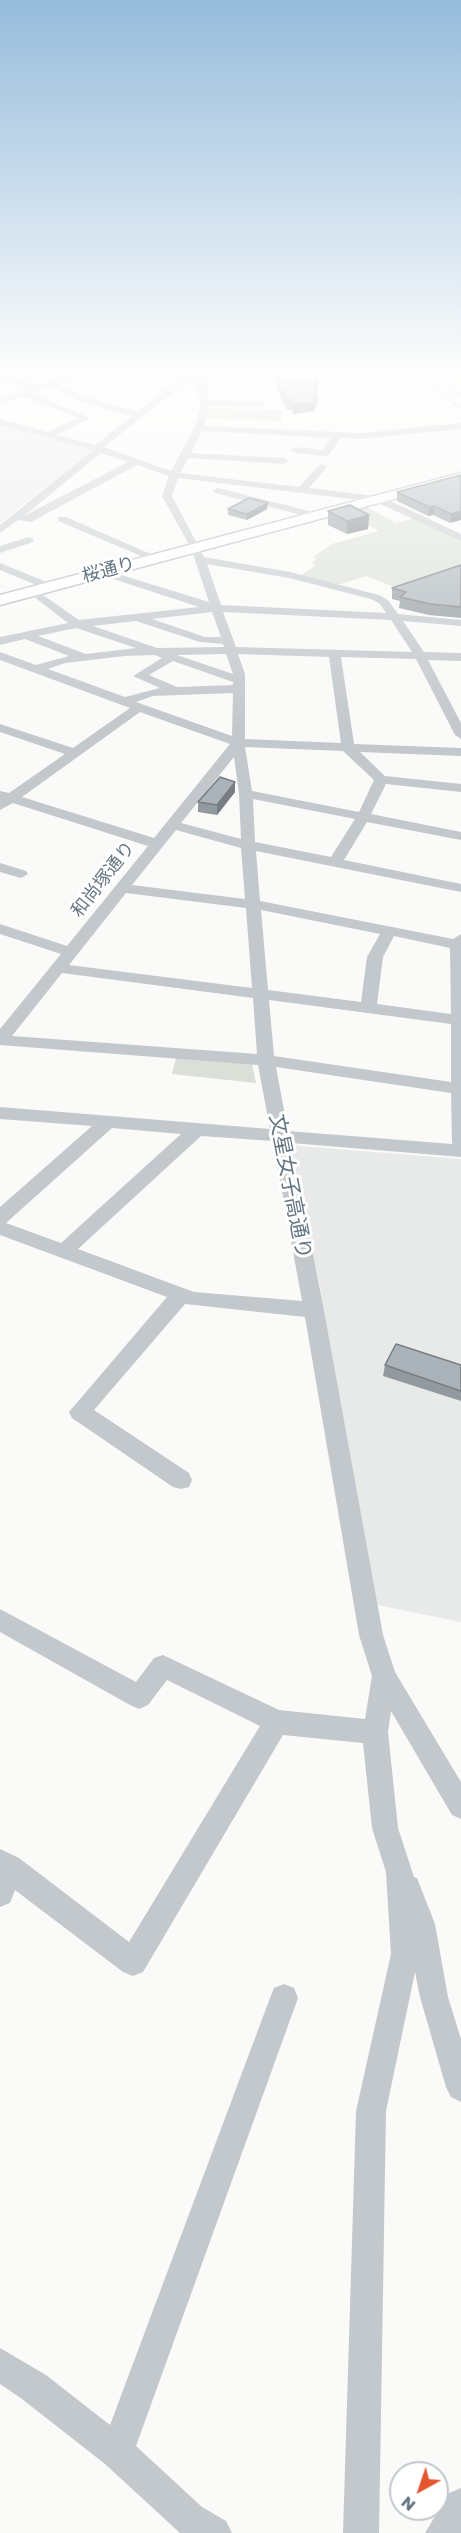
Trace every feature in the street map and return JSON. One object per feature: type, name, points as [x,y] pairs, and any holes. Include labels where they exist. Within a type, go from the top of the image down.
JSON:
[{"type":"highway","name":"桜通り","points":[[0,600],[157,559],[197,554],[317,516],[411,490]]},
{"type":"street","points":[[0,530],[51,490]]},
{"type":"street","points":[[18,517],[27,520],[83,490]]},
{"type":"street","name":"文星女子高通り","points":[[169,490],[167,496],[197,554],[217,608],[239,684],[238,743],[246,794],[248,845],[266,1060],[314,1310],[371,1635],[384,1676],[454,1782],[461,1806]]},
{"type":"street","points":[[213,490],[317,516]]},
{"type":"street","points":[[298,490],[378,499],[461,538]]},
{"type":"street","points":[[62,519],[157,559]]},
{"type":"street","points":[[0,550],[30,540]]},
{"type":"street","points":[[197,554],[290,575],[375,597],[384,602],[420,656],[461,735]]},
{"type":"street","points":[[3,570],[50,587]]},
{"type":"street","points":[[105,573],[168,595],[217,608]]},
{"type":"street","points":[[33,591],[76,624],[172,657],[239,684]]},
{"type":"street","points":[[375,597],[387,591]]},
{"type":"street","points":[[0,641],[76,624],[217,608],[394,617],[461,623]]},
{"type":"street","points":[[136,617],[229,646]]},
{"type":"street","points":[[25,635],[84,657]]},
{"type":"street","points":[[37,669],[84,657],[229,646],[334,654],[461,657]]},
{"type":"street","points":[[334,654],[348,749],[381,780],[461,788]]},
{"type":"street","points":[[172,657],[139,676],[179,691]]},
{"type":"street","points":[[2,658],[238,743],[461,752]]},
{"type":"street","points":[[126,701],[152,692],[239,684]]},
{"type":"street","points":[[4,799],[140,706]]},
{"type":"street","points":[[0,728],[73,752]]},
{"type":"street","name":"和尚塚通り","points":[[0,1040],[238,743]]},
{"type":"street","points":[[334,862],[363,817],[381,780]]},
{"type":"street","points":[[246,794],[461,836]]},
{"type":"street","points":[[4,799],[157,844]]},
{"type":"street","points":[[172,825],[248,845],[461,888]]},
{"type":"street","points":[[0,867],[21,874]]},
{"type":"street","points":[[0,1113],[195,1131],[461,1151],[460,943],[253,904],[122,888]]},
{"type":"street","points":[[0,929],[72,952]]},
{"type":"street","points":[[368,1008],[375,957],[389,931]]},
{"type":"street","points":[[59,968],[460,1020]]},
{"type":"street","points":[[0,1040],[266,1060],[460,1089]]},
{"type":"street","points":[[0,1218],[107,1123]]},
{"type":"street","points":[[64,1251],[195,1131]]},
{"type":"street","points":[[0,1228],[192,1299],[314,1310]]},
{"type":"street","points":[[181,1294],[80,1412],[182,1480]]},
{"type":"street","points":[[0,1620],[139,1697],[163,1666],[277,1722],[375,1732]]},
{"type":"street","points":[[384,1676],[375,1732],[385,1828],[421,1924],[434,1997],[461,2087]]},
{"type":"street","points":[[3,1874],[133,1962],[277,1722]]},
{"type":"street","points":[[361,2533],[371,2111],[405,1954],[400,1872]]},
{"type":"street","points":[[117,2452],[284,1998]]},
{"type":"street","points":[[0,2365],[34,2387],[117,2452],[190,2519],[214,2533]]},
{"type":"street","points":[[443,2533],[461,2505]]},
{"type":"shaded area","points":[[0,490],[42,490],[0,523]]},
{"type":"shaded area","points":[[367,507],[396,523],[416,518],[461,540],[461,567],[394,587],[366,576],[337,585],[300,576],[316,565],[311,563],[317,559],[313,557],[332,544],[379,531],[345,513]]},
{"type":"shaded area","points":[[176,1058],[252,1064],[256,1083],[172,1074]]},
{"type":"shaded area","points":[[288,1145],[461,1159],[461,1622],[377,1605],[319,1281]]},
{"type":"building","points":[[461,490],[461,511],[451,514],[434,506],[429,507],[397,492]]},
{"type":"building","points":[[249,498],[268,503],[247,514],[228,509]]},
{"type":"building","points":[[350,505],[369,515],[347,521],[328,511]]},
{"type":"building","points":[[461,565],[461,607],[430,604],[400,597],[406,592],[392,588]]},
{"type":"building","points":[[220,777],[235,782],[217,805],[198,802]]},
{"type":"building","points":[[396,1344],[461,1365],[461,1391],[385,1365]]}]
